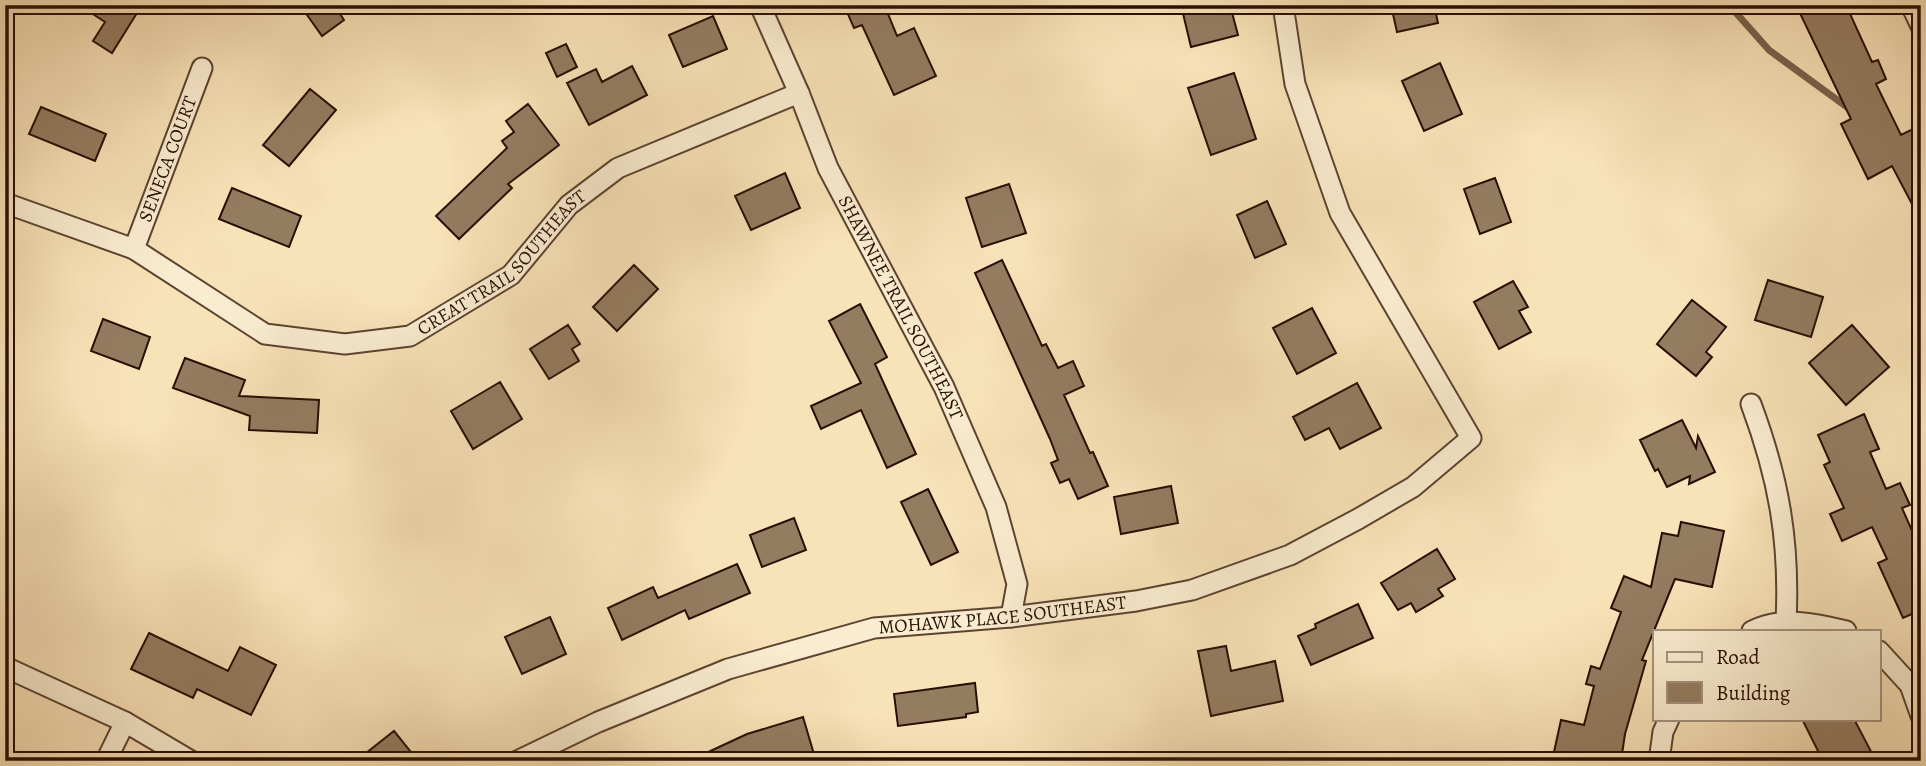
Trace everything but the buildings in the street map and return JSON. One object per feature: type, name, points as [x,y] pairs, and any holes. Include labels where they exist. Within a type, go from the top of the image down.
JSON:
[{"type":"street","name":"SHAWNEE TRAIL SOUTHEAST","points":[[760,5],[799,93],[828,168],[944,387],[996,507],[1017,584],[1011,617]]},
{"type":"street","name":"MOHAWK PLACE SOUTHEAST","points":[[517,761],[598,722],[728,669],[874,628],[1011,617],[1136,601],[1192,590],[1290,555],[1358,519],[1413,487],[1471,439],[1340,213],[1295,84],[1283,5]]},
{"type":"street","points":[[1911,5],[1921,26]]},
{"type":"street","name":"SENECA COURT","points":[[134,249],[202,68]]},
{"type":"street","name":"CREAT TRAIL SOUTHEAST","points":[[5,203],[134,249],[265,334],[345,344],[410,336],[511,275],[569,205],[618,169],[799,93]]},
{"type":"street","points":[[1751,404],[1766,446],[1786,535],[1789,576],[1786,622]]},
{"type":"street","points":[[1756,630],[1786,622],[1818,624],[1842,630]]},
{"type":"street","points":[[1881,653],[1910,685],[1921,716]]},
{"type":"street","points":[[5,667],[125,722],[191,761]]},
{"type":"street","points":[[1659,761],[1669,720]]},
{"type":"street","points":[[106,761],[125,722]]},
{"type":"waterway","points":[[1729,5],[1769,50],[1851,110]]}]
